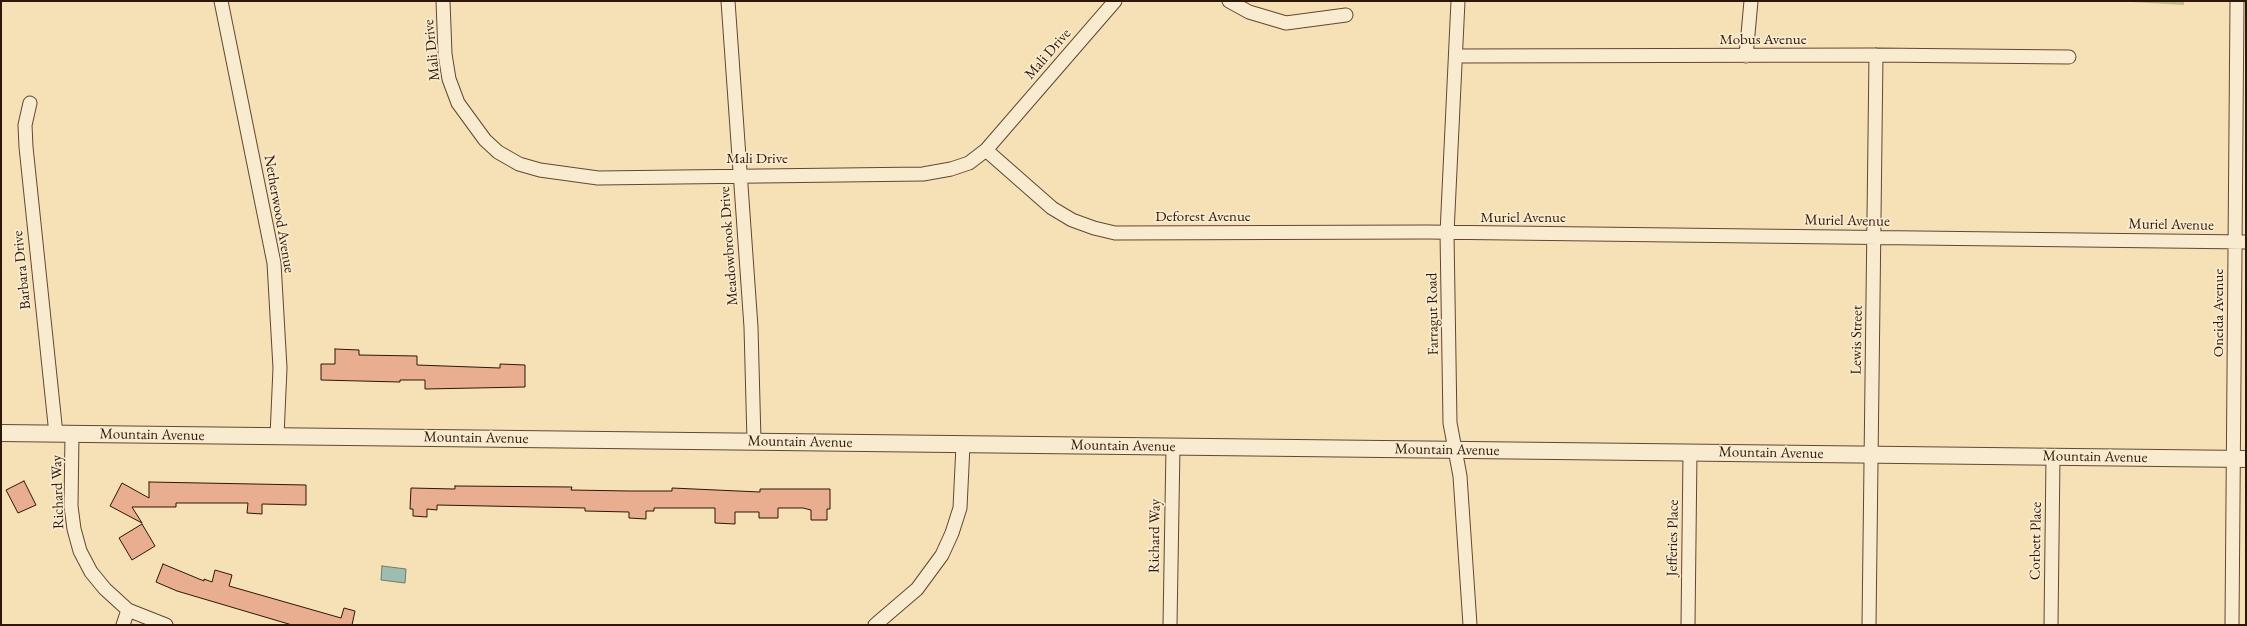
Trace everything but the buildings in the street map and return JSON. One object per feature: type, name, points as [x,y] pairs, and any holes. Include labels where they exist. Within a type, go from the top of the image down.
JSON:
[{"type":"street","name":"Netherwood Avenue","points":[[221,1],[274,263],[280,368],[277,436]]},
{"type":"street","name":"Mali Drive","points":[[443,1],[445,54],[449,79],[458,103],[485,140],[498,152],[519,164],[546,172],[598,178],[740,175],[923,174],[951,169],[969,163],[986,150],[1115,1]]},
{"type":"street","name":"Meadowbrook Drive","points":[[728,1],[751,327],[754,442]]},
{"type":"street","points":[[1229,1],[1250,12],[1286,23],[1346,15]]},
{"type":"street","name":"Farragut Road","points":[[1458,1],[1447,233],[1450,423],[1460,476],[1470,625]]},
{"type":"street","points":[[1746,56],[1751,1]]},
{"type":"street","name":"Oneida Avenue","points":[[2232,625],[2240,459],[2241,58],[2237,1]]},
{"type":"street","name":"Mobus Avenue","points":[[1456,56],[1876,55],[2069,57]]},
{"type":"street","name":"Lewis Street","points":[[1870,625],[1876,55]]},
{"type":"street","name":"Barbara Drive","points":[[30,103],[25,125],[26,148],[56,434]]},
{"type":"street","name":"Deforest Avenue","points":[[986,150],[1052,208],[1072,220],[1115,233],[1447,233]]},
{"type":"street","name":"Muriel Avenue","points":[[1447,233],[2240,242]]},
{"type":"street","name":"Mountain Avenue","points":[[1,433],[2240,459]]},
{"type":"street","name":"Richard Way","points":[[72,434],[71,506],[74,529],[80,551],[91,572],[105,589],[128,610],[166,625]]},
{"type":"street","points":[[875,625],[917,589],[942,554],[952,533],[960,508],[963,444]]},
{"type":"street","name":"Richard Way","points":[[1170,625],[1173,446]]},
{"type":"street","name":"Jefferies Place","points":[[1688,625],[1690,452]]},
{"type":"street","name":"Corbett Place","points":[[2051,625],[2053,457]]},
{"type":"street","points":[[123,625],[128,610]]},
{"type":"green space","points":[[2113,1],[2184,1],[2184,5]]},
{"type":"shaded area","points":[[382,566],[406,569],[405,583],[381,580]]}]
